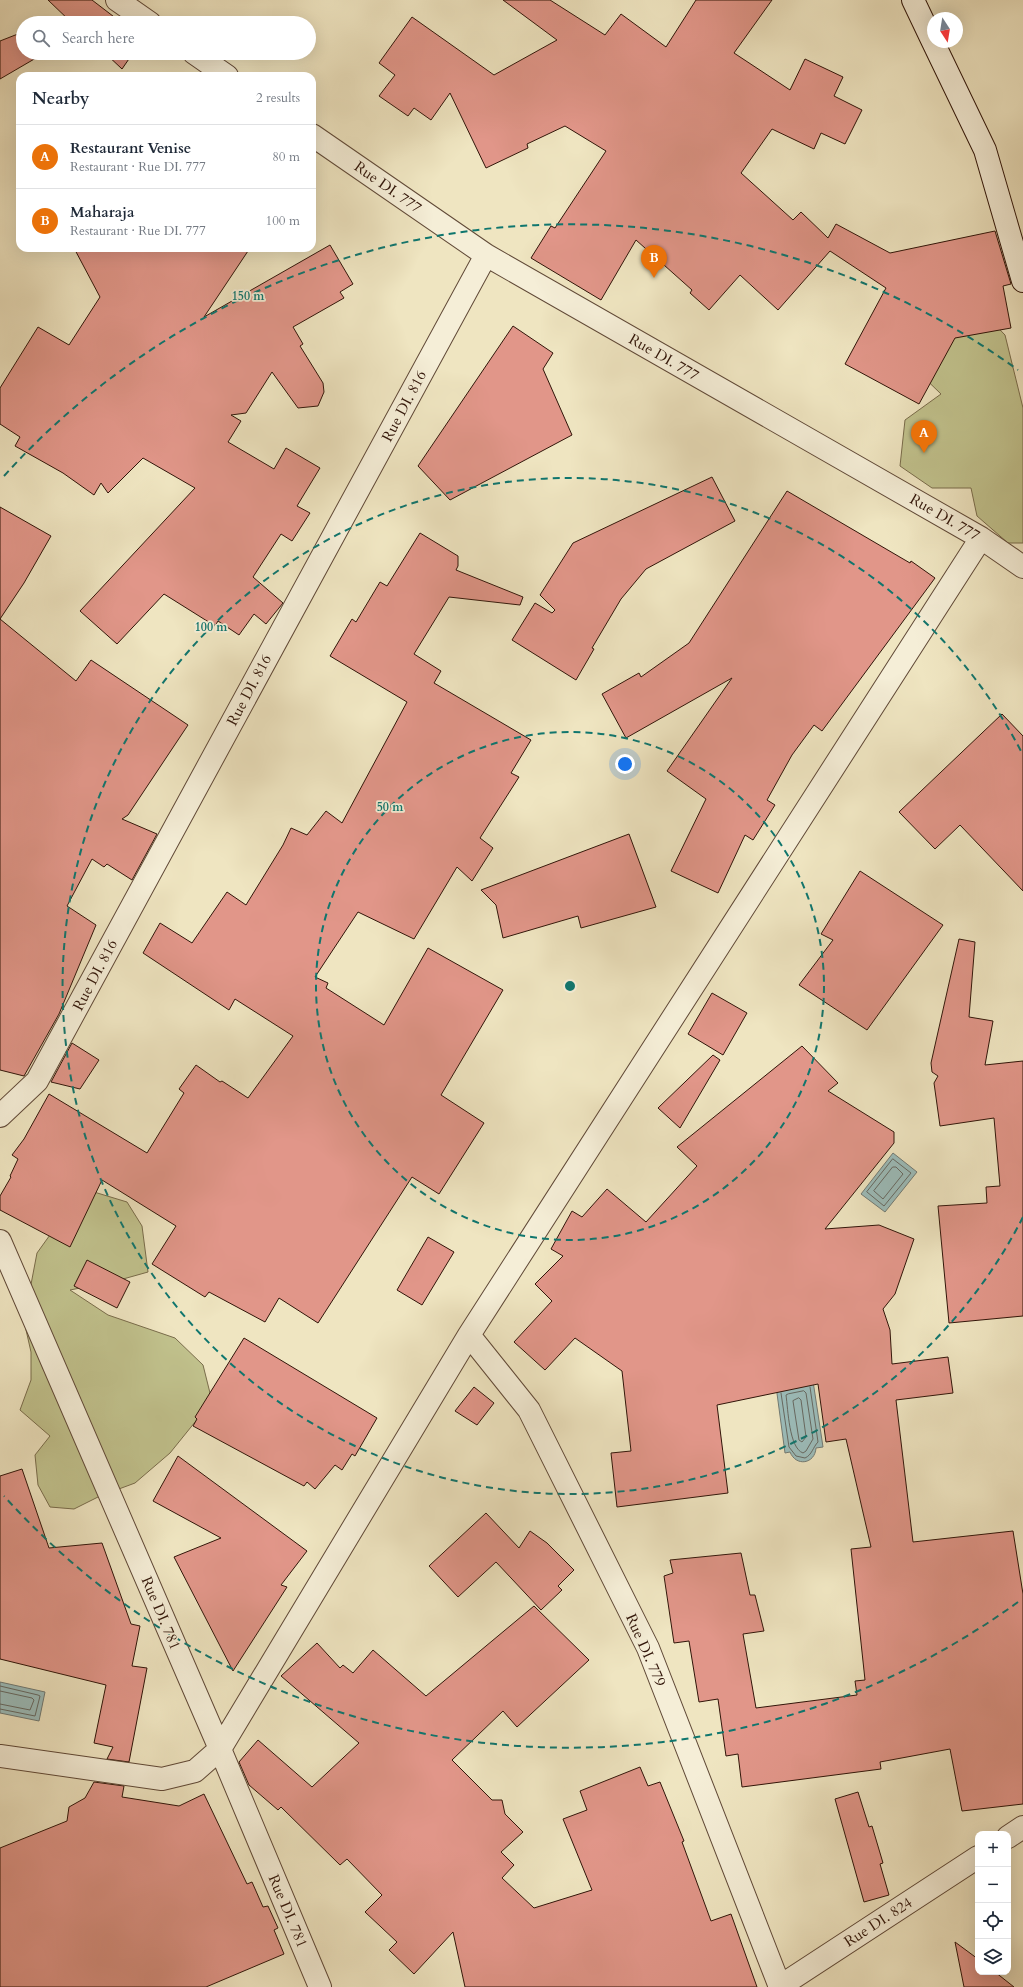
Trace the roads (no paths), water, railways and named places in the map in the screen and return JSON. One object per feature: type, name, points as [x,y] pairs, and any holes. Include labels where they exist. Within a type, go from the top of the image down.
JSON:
[{"type":"street","points":[[117,0],[140,16]]},
{"type":"street","points":[[913,0],[927,29]]},
{"type":"street","points":[[936,48],[985,150],[1023,281]]},
{"type":"street","points":[[204,60],[221,72]]},
{"type":"street","name":"Rue DI. 777","points":[[316,138],[486,255],[981,538],[1023,567]]},
{"type":"street","name":"Rue DI. 816","points":[[0,1116],[37,1081],[486,255]]},
{"type":"street","points":[[0,1756],[162,1779],[195,1771],[220,1749],[470,1335],[981,538]]},
{"type":"street","name":"Rue DI. 781","points":[[0,1241],[220,1749],[320,1987]]},
{"type":"street","name":"Rue DI. 779","points":[[470,1335],[530,1410],[648,1648],[779,1987]]},
{"type":"street","points":[[1011,1835],[1023,1827]]},
{"type":"street","name":"Rue DI. 824","points":[[779,1987],[975,1859]]},
{"type":"water","points":[[893,1153],[917,1172],[885,1212],[861,1194]]},
{"type":"water","points":[[813,1381],[823,1447],[816,1448],[815,1453],[809,1460],[801,1462],[796,1460],[790,1452],[785,1453],[776,1386]]},
{"type":"water","points":[[0,1682],[45,1692],[39,1721],[0,1713]]},
{"type":"place","name":"Maharaja","points":[[654,278]]},
{"type":"place","name":"Restaurant Venise","points":[[924,453]]}]
